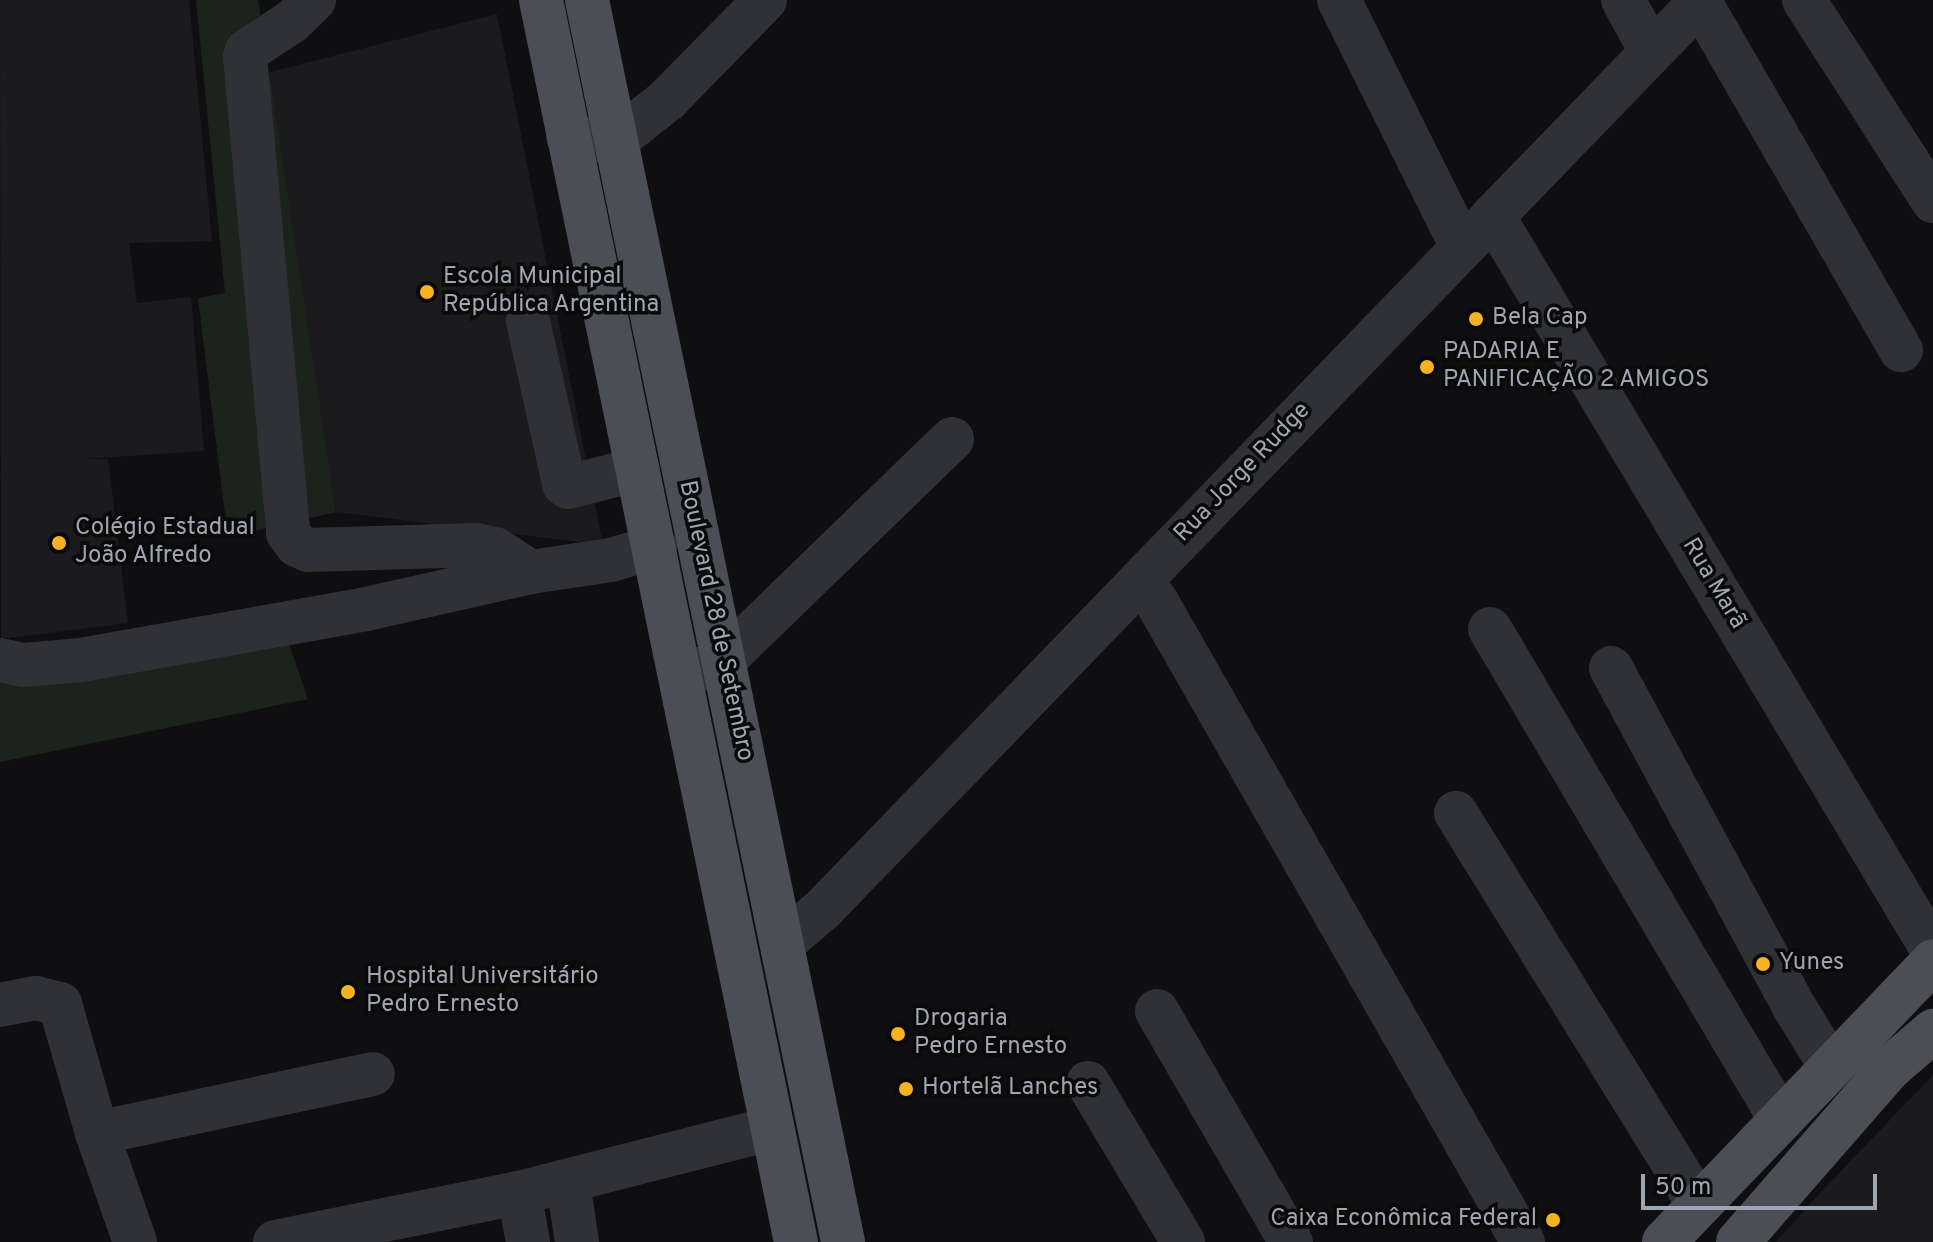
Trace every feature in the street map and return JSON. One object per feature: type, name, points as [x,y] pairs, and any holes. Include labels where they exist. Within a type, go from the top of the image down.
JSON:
[{"type":"main road","name":"Boulevard 28 de Setembro","points":[[541,0],[796,1242]]},
{"type":"main road","name":"Boulevard 28 de Setembro","points":[[587,0],[843,1242]]},
{"type":"main road","points":[[1664,1242],[1933,961]]},
{"type":"main road","points":[[1738,1242],[1890,1068],[1933,1031]]},
{"type":"street","points":[[314,0],[291,22],[247,51],[245,57],[288,533],[297,545],[308,550],[476,545],[495,549],[531,572]]},
{"type":"street","points":[[568,137],[614,142],[667,100],[765,0]]},
{"type":"street","points":[[1339,0],[1462,247]]},
{"type":"street","points":[[1623,0],[1651,51]]},
{"type":"street","points":[[1804,0],[1933,201]]},
{"type":"street","points":[[1701,1],[1901,350]]},
{"type":"street","name":"Rua Jorge Rudge","points":[[782,944],[822,910],[1701,1]]},
{"type":"street","name":"Rua Marã","points":[[1493,216],[1933,951]]},
{"type":"street","points":[[528,321],[564,484],[568,487],[638,469]]},
{"type":"street","points":[[680,676],[723,661],[952,439]]},
{"type":"street","points":[[0,660],[24,665],[81,660],[366,609],[531,572],[611,560],[655,547]]},
{"type":"street","points":[[1155,599],[1523,1242]]},
{"type":"street","points":[[1490,629],[1781,1120]]},
{"type":"street","points":[[1611,668],[1795,1008],[1831,1067]]},
{"type":"street","points":[[1456,813],[1699,1205]]},
{"type":"street","points":[[0,1005],[36,998],[60,1004],[97,1133],[135,1242]]},
{"type":"street","points":[[1157,1011],[1291,1242]]},
{"type":"street","points":[[97,1133],[373,1074]]},
{"type":"street","points":[[1088,1083],[1183,1242]]},
{"type":"street","points":[[276,1242],[568,1182],[771,1129]]},
{"type":"street","points":[[568,1182],[577,1242]]},
{"type":"street","points":[[519,1193],[528,1242]]},
{"type":"shaded area","points":[[0,0],[189,0],[212,241],[129,243],[137,303],[191,297],[204,451],[84,459],[108,459],[128,623],[1,639]]},
{"type":"shaded area","points":[[196,0],[258,0],[336,512],[228,537],[198,298],[225,293]]},
{"type":"shaded area","name":"Escola Municipal República Argentina","points":[[497,14],[603,545],[336,512],[267,73]]},
{"type":"shaded area","points":[[289,644],[308,699],[0,762],[0,680]]},
{"type":"shaded area","points":[[1933,1075],[1933,1242],[1776,1242],[1817,1196]]},
{"type":"place","name":"Escola Municipal República Argentina","points":[[427,292]]},
{"type":"place","name":"Bela Cap","points":[[1476,319]]},
{"type":"place","name":"PADARIA E PANIFICAÇÃO 2 AMIGOS","points":[[1427,367]]},
{"type":"place","name":"Colégio Estadual João Alfredo","points":[[59,543]]},
{"type":"place","name":"Yunes","points":[[1763,964]]},
{"type":"place","name":"Hospital Universitário Pedro Ernesto","points":[[348,992]]},
{"type":"place","name":"Drogaria Pedro Ernesto","points":[[898,1034]]},
{"type":"place","name":"Hortelã Lanches","points":[[906,1089]]},
{"type":"place","name":"Caixa Econômica Federal","points":[[1553,1220]]}]
